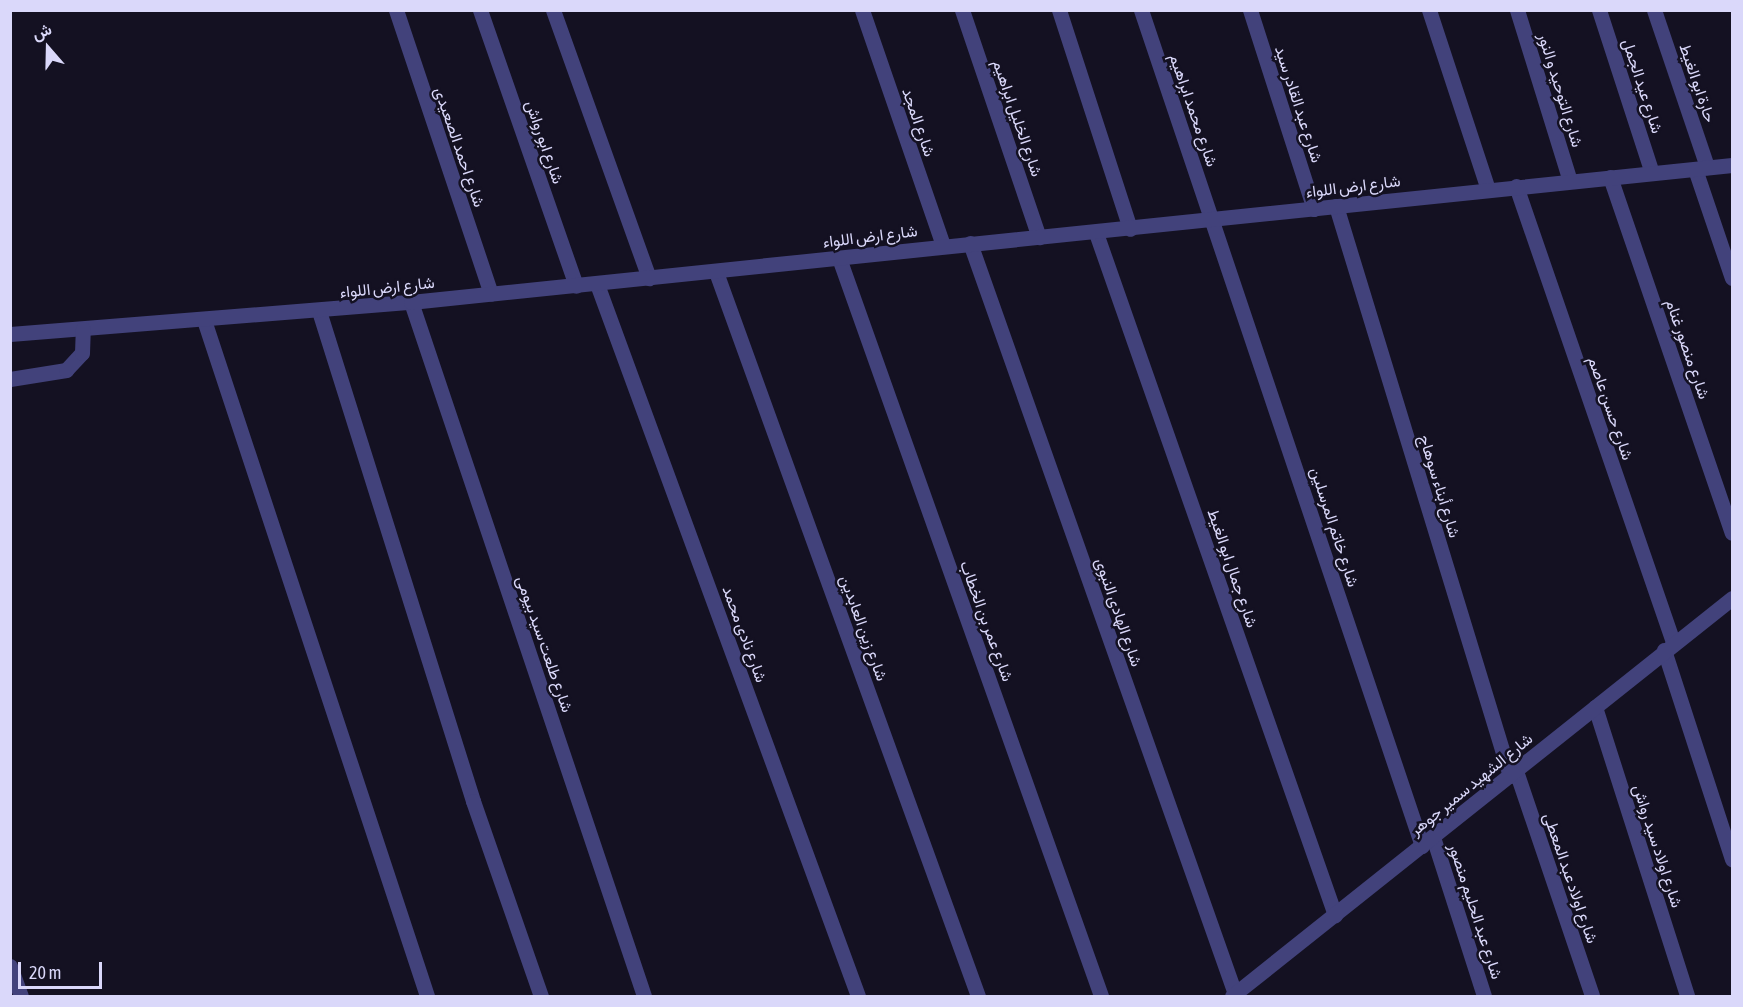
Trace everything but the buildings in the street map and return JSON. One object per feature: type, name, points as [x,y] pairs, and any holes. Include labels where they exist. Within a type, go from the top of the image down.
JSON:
[{"type":"street","name":"شارع احمد الصعيدى","points":[[396,10],[491,294]]},
{"type":"street","name":"شارع ابو رواش","points":[[480,10],[576,286]]},
{"type":"street","points":[[553,10],[649,278]]},
{"type":"street","name":"شارع المجد","points":[[862,10],[944,245]]},
{"type":"street","name":"شارع الخليل ابراهيم","points":[[962,10],[1039,237]]},
{"type":"street","points":[[1059,10],[1130,229]]},
{"type":"street","name":"شارع محمد ابراهيم","points":[[1141,10],[1213,220]]},
{"type":"street","name":"شارع عبد القادر سيد","points":[[1250,10],[1314,209]]},
{"type":"street","points":[[1429,10],[1488,189]]},
{"type":"street","name":"شارع التوحيد و النور","points":[[1517,10],[1570,181]]},
{"type":"street","name":"شارع عيد الجمل","points":[[1599,10],[1652,172]]},
{"type":"street","name":"حارة ابو الغيط","points":[[1654,10],[1732,278]]},
{"type":"street","name":"شارع ارض اللواء","points":[[10,334],[319,311],[597,284],[944,245],[1096,233],[1516,186],[1732,165]]},
{"type":"street","name":"شارع منصور غنام","points":[[1610,177],[1732,533]]},
{"type":"street","name":"شارع حسن عاصم","points":[[1516,186],[1668,646],[1732,859]]},
{"type":"street","name":"شارع أبناء سوهاج","points":[[1336,206],[1513,774]]},
{"type":"street","name":"شارع خاتم المرسلين","points":[[1213,220],[1428,842]]},
{"type":"street","name":"شارع جمال ابو الغيط","points":[[1096,233],[1335,915]]},
{"type":"street","name":"شارع الهادى النبوى","points":[[970,243],[1240,993]]},
{"type":"street","name":"شارع عمر بن الخطاب","points":[[839,258],[1101,996]]},
{"type":"street","name":"شارع زين العابدين","points":[[716,272],[978,996]]},
{"type":"street","name":"شارع نادى محمد","points":[[597,284],[858,996]]},
{"type":"street","name":"شارع طلعت سيد بيومى","points":[[411,302],[644,996]]},
{"type":"street","points":[[319,311],[473,801],[542,996]]},
{"type":"street","points":[[204,320],[427,996]]},
{"type":"street","points":[[10,378],[66,370],[82,353],[83,329]]},
{"type":"street","name":"شارع الشهيد سمير جوهر","points":[[1240,993],[1513,774],[1668,646],[1732,598]]},
{"type":"street","name":"شارع اولاد سيد رواش","points":[[1594,707],[1687,996]]},
{"type":"street","name":"شارع اولاد عبد المعطى","points":[[1513,774],[1593,996]]},
{"type":"street","name":"شارع عبد الحليم منصور","points":[[1428,842],[1484,996]]},
{"type":"street","points":[[10,966],[21,996]]}]
